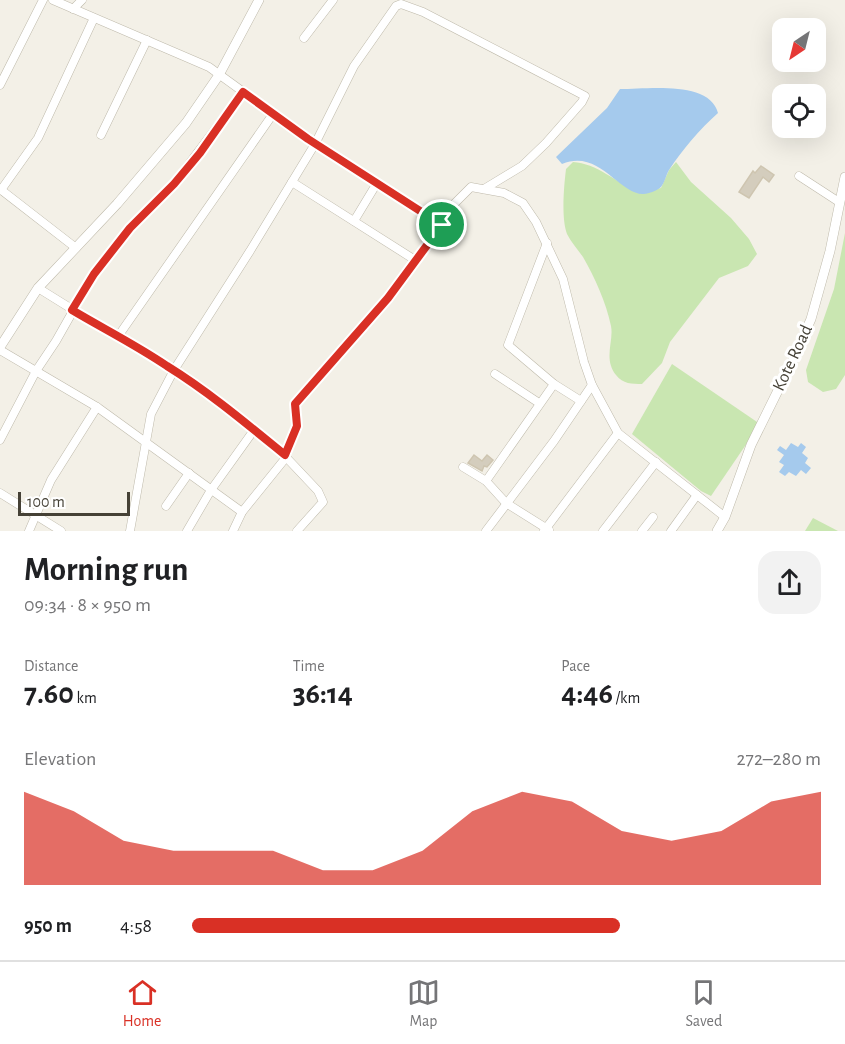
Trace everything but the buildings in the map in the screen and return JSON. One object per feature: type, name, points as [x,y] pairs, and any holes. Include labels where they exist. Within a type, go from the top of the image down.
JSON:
[{"type":"street","points":[[0,85],[42,0]]},
{"type":"street","points":[[53,0],[209,67],[315,144],[442,225]]},
{"type":"street","points":[[73,9],[82,0]]},
{"type":"street","points":[[242,512],[97,407],[0,349],[38,288],[117,204],[168,144],[219,75],[259,0]]},
{"type":"street","points":[[304,38],[333,0]]},
{"type":"street","points":[[130,531],[151,414],[174,370],[315,144],[354,66],[396,6],[401,4],[423,12],[585,96],[575,110],[522,166],[484,189]]},
{"type":"street","points":[[76,248],[1,190],[38,138],[94,18]]},
{"type":"street","points":[[101,135],[147,40]]},
{"type":"street","points":[[0,440],[36,371],[94,274],[130,228],[174,184],[200,153],[243,92]]},
{"type":"street","points":[[119,335],[273,114]]},
{"type":"street","points":[[799,176],[838,202]]},
{"type":"street","name":"Kote Road","points":[[717,531],[725,517],[751,445],[811,319],[830,251],[838,202],[845,177]]},
{"type":"street","points":[[292,182],[415,260]]},
{"type":"street","points":[[354,221],[377,183]]},
{"type":"street","points":[[232,531],[242,512],[284,459],[297,426],[295,404],[388,298],[442,225],[452,206],[471,187],[504,193],[523,203],[548,243],[562,279],[592,385],[618,433],[725,517]]},
{"type":"street","points":[[548,243],[508,345],[554,384],[581,401]]},
{"type":"street","points":[[38,288],[174,370],[285,455],[318,491],[323,502],[297,531]]},
{"type":"street","points":[[495,374],[539,403]]},
{"type":"street","points":[[486,481],[554,384]]},
{"type":"street","points":[[486,531],[554,441],[592,385]]},
{"type":"street","points":[[29,531],[51,480],[97,407]]},
{"type":"street","points":[[187,531],[212,490],[254,430]]},
{"type":"street","points":[[464,467],[486,481],[506,503],[547,530],[618,433]]},
{"type":"street","points":[[603,531],[656,462]]},
{"type":"street","points":[[166,506],[189,473]]},
{"type":"street","points":[[0,493],[61,531]]},
{"type":"street","points":[[671,531],[697,495]]},
{"type":"street","points":[[642,531],[653,517]]},
{"type":"green space","points":[[573,162],[590,166],[638,193],[661,188],[669,170],[676,162],[691,182],[731,218],[749,239],[757,254],[748,266],[719,278],[670,342],[662,363],[642,384],[625,382],[612,369],[609,356],[612,332],[600,290],[583,257],[567,234],[564,184],[566,169]]},
{"type":"green space","points":[[845,233],[845,375],[836,389],[823,392],[808,382],[806,370],[834,289]]},
{"type":"green space","points":[[672,364],[760,424],[711,496],[701,491],[632,434]]},
{"type":"green space","points":[[813,518],[838,531],[805,531]]},
{"type":"water","points":[[661,88],[691,91],[713,102],[718,113],[680,155],[669,170],[661,187],[649,193],[639,194],[630,190],[600,168],[589,163],[576,161],[562,164],[556,157],[607,108],[620,89]]},
{"type":"water","points":[[791,443],[798,447],[801,443],[806,447],[802,453],[808,458],[805,463],[811,468],[806,474],[801,470],[796,476],[789,472],[785,476],[779,472],[784,465],[779,462],[784,455],[777,450],[780,446],[786,450]]},
{"type":"route","points":[[243,92],[308,139],[442,225],[388,298],[295,404],[297,426],[285,455],[174,370],[119,335],[72,310],[94,274],[130,228],[174,184],[200,153],[243,92]]}]
